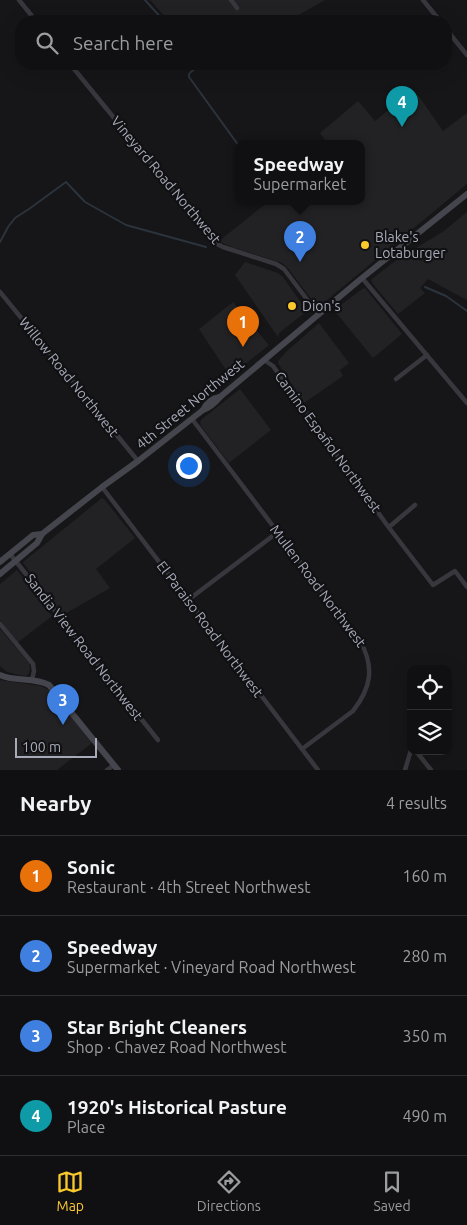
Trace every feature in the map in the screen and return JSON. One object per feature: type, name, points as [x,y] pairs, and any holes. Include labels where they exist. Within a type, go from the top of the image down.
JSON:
[{"type":"main road","name":"4th Street Northwest","points":[[0,574],[37,543],[42,534],[203,410],[209,408],[220,396],[318,314],[467,194]]},
{"type":"main road","name":"4th Street Northwest","points":[[0,562],[33,535],[42,534]]},
{"type":"main road","points":[[0,675],[8,678],[32,680],[52,688],[116,767]]},
{"type":"street","points":[[19,0],[31,15]]},
{"type":"street","points":[[232,0],[237,8]]},
{"type":"street","points":[[422,0],[435,15]]},
{"type":"street","points":[[452,36],[467,55]]},
{"type":"street","name":"Vineyard Road Northwest","points":[[75,70],[217,244],[276,264],[284,269],[318,314]]},
{"type":"street","points":[[362,278],[467,403]]},
{"type":"street","name":"Willow Road Northwest","points":[[0,292],[138,461]]},
{"type":"street","points":[[396,379],[427,356]]},
{"type":"street","name":"Camino Español Northwest","points":[[264,360],[273,366],[433,585],[455,572],[467,587]]},
{"type":"street","name":"Mullen Road Northwest","points":[[192,419],[367,652],[370,674],[364,696],[353,711],[302,749]]},
{"type":"street","name":"El Paraiso Road Northwest","points":[[102,487],[318,770]]},
{"type":"street","name":"Camino Español Northwest","points":[[389,527],[415,505]]},
{"type":"street","points":[[188,600],[278,532]]},
{"type":"street","name":"Sandia View Road Northwest","points":[[10,554],[158,740]]},
{"type":"street","points":[[0,624],[33,664],[32,680]]},
{"type":"street","points":[[405,770],[410,755]]},
{"type":"street","points":[[419,755],[431,770]]},
{"type":"street","points":[[107,770],[116,767]]},
{"type":"shaded area","points":[[150,0],[325,0],[299,15],[164,15]]},
{"type":"shaded area","points":[[408,94],[412,99],[418,95],[443,131],[467,113],[467,184],[321,305],[315,304],[282,263],[219,241],[264,205],[365,205],[365,140],[325,140],[320,133],[358,101],[375,121]]},
{"type":"shaded area","points":[[467,212],[467,300],[428,279],[420,288],[425,293],[398,314],[373,284],[372,279],[408,251],[444,231]]},
{"type":"shaded area","points":[[245,262],[278,273],[283,277],[307,311],[279,333],[278,337],[235,275]]},
{"type":"shaded area","points":[[365,288],[402,334],[373,358],[334,310]]},
{"type":"shaded area","points":[[233,302],[268,346],[230,376],[199,329]]},
{"type":"shaded area","points":[[319,323],[349,363],[340,370],[343,376],[304,403],[278,361]]},
{"type":"shaded area","points":[[240,389],[271,430],[229,463],[200,422]]},
{"type":"shaded area","points":[[102,498],[135,538],[96,569],[110,588],[63,615],[23,562]]},
{"type":"shaded area","points":[[17,570],[52,616],[17,643],[0,620],[0,584]]},
{"type":"shaded area","points":[[0,629],[29,663],[30,669],[26,676],[7,672],[0,666]]},
{"type":"shaded area","points":[[0,680],[41,686],[51,691],[92,743],[57,770],[0,770]]},
{"type":"waterway","points":[[145,0],[159,15]]},
{"type":"waterway","points":[[194,70],[189,74],[189,77],[235,140]]},
{"type":"waterway","points":[[0,242],[15,218],[66,182],[85,202],[126,225],[206,247]]},
{"type":"waterway","points":[[425,287],[446,296],[467,311]]},
{"type":"place","name":"1920's Historical Pasture","points":[[402,127]]},
{"type":"place","name":"Blake's Lotaburger","points":[[365,245]]},
{"type":"place","name":"Speedway","points":[[300,262]]},
{"type":"place","name":"Dion's","points":[[292,306]]},
{"type":"place","name":"Sonic","points":[[243,347]]},
{"type":"place","name":"Star Bright Cleaners","points":[[63,725]]}]
